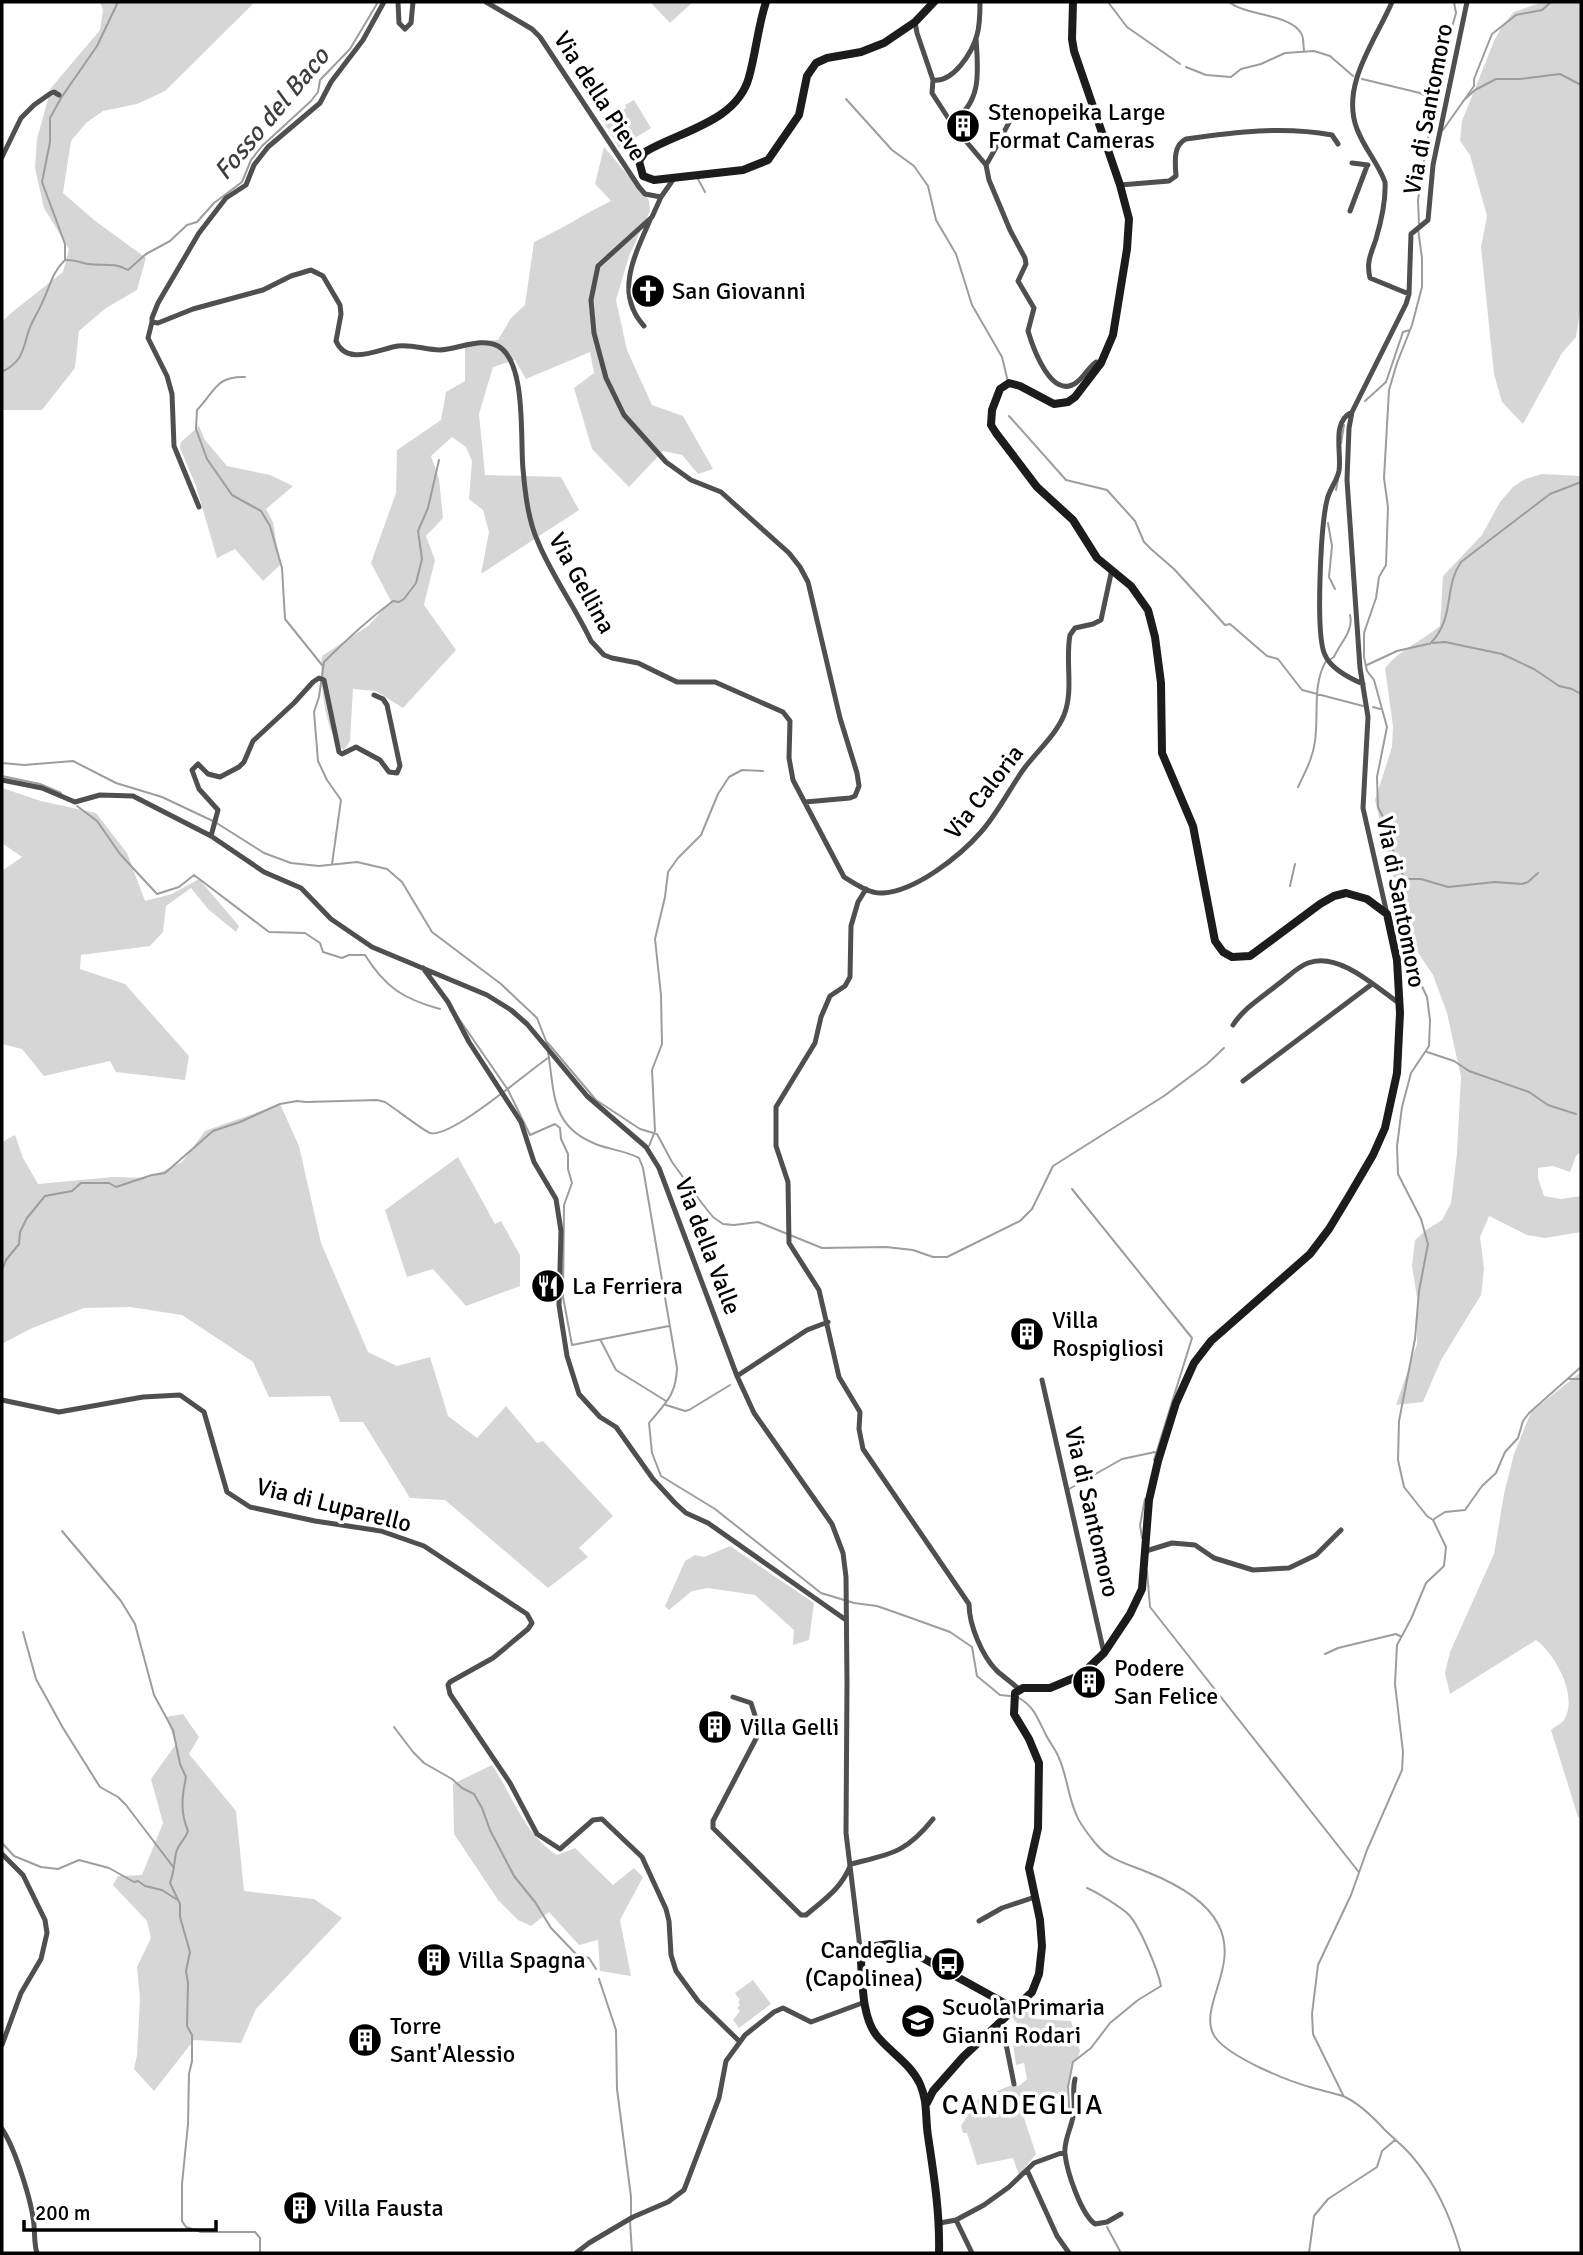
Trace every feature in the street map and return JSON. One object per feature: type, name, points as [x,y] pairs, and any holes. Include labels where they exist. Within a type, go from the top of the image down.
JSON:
[{"type":"main road","points":[[766,2],[745,89],[712,119],[686,134],[651,148],[642,155],[639,161],[643,176],[654,180],[743,170],[768,160],[799,115],[807,76],[817,63],[884,43],[915,22],[934,2]]},
{"type":"main road","points":[[1073,2],[1074,51],[1126,205],[1129,231],[1113,335],[1101,363],[1075,397],[1060,404],[1054,404],[1014,383],[1004,385],[996,396],[991,418],[996,433],[1024,472],[1073,520],[1097,558],[1112,569],[1141,599],[1152,624],[1161,683],[1162,753],[1193,826],[1202,862],[1212,928],[1218,946],[1231,957],[1250,956],[1320,904],[1346,893],[1367,899],[1387,914]]},
{"type":"main road","name":"Via di Santomoro","points":[[1015,1696],[1069,1681],[1090,1668],[1104,1653],[1137,1602],[1142,1589],[1149,1500],[1158,1461],[1181,1392],[1194,1363],[1211,1341],[1310,1254],[1329,1229],[1378,1145],[1385,1128],[1397,1073],[1400,1004],[1397,960],[1387,914]]},
{"type":"main road","points":[[927,2103],[943,2079],[1004,2016],[1032,1992],[1039,1974],[1042,1946],[1040,1920],[1029,1868],[1038,1828],[1039,1763],[1016,1718],[1015,1696]]},
{"type":"main road","points":[[939,2253],[940,2223],[927,2130],[927,2103],[913,2071],[873,2030],[865,2001],[860,1948],[890,1944],[901,1946],[1006,2004],[1017,2006]]},
{"type":"main road","points":[[1004,2016],[1006,2004]]},
{"type":"street","points":[[199,507],[174,446],[172,394],[167,376],[148,338],[152,318],[199,233],[226,198],[246,185],[254,165],[268,147],[320,103],[331,82],[372,26],[384,2]]},
{"type":"street","points":[[398,2],[399,23],[405,29],[411,23],[413,2]]},
{"type":"street","name":"Via della Pieve","points":[[486,2],[532,29],[540,37],[645,194],[661,197],[675,177]]},
{"type":"street","points":[[951,122],[962,115],[971,103],[979,80],[976,38],[980,2]]},
{"type":"street","points":[[1392,2],[1357,78],[1352,107],[1356,129],[1385,182],[1386,191],[1376,240],[1368,256],[1368,273],[1372,281],[1409,294]]},
{"type":"street","name":"Via di Santomoro","points":[[1387,914],[1363,808],[1367,717],[1347,480],[1349,428],[1352,412],[1409,294],[1410,238],[1415,229],[1428,220],[1433,165],[1467,2]]},
{"type":"street","points":[[915,22],[916,33],[933,79],[931,92],[986,165],[989,180],[1025,258],[1026,264],[1018,281],[1034,308],[1028,331],[1049,377],[1054,384],[1069,386],[1076,383],[1096,362],[1101,363]]},
{"type":"street","points":[[933,79],[942,80],[952,75],[976,38]]},
{"type":"street","points":[[2,157],[27,111],[51,93],[59,95]]},
{"type":"street","points":[[986,165],[1012,117]]},
{"type":"street","points":[[1120,185],[1169,181],[1175,176],[1177,148],[1180,142],[1186,139],[1261,129],[1279,132],[1304,130],[1332,135],[1338,144]]},
{"type":"street","points":[[1350,211],[1367,166],[1374,162]]},
{"type":"street","points":[[1352,163],[1367,166]]},
{"type":"street","points":[[644,326],[630,304],[628,284],[631,263],[661,197]]},
{"type":"street","points":[[652,217],[598,266],[591,300],[594,332],[606,378],[624,415],[666,462],[691,480],[721,492],[789,553],[800,567],[808,582],[859,786],[855,796],[850,798],[805,802],[844,877],[866,889],[858,902],[850,926],[850,977],[845,986],[830,996],[821,1017],[815,1043],[776,1107],[776,1146],[788,1182],[789,1243],[819,1290],[839,1377],[860,1412],[859,1429],[863,1449],[969,1604],[969,1618],[989,1660],[1015,1696]]},
{"type":"street","name":"Via Gellina","points":[[152,322],[158,323],[193,309],[249,295],[290,275],[311,270],[323,276],[334,292],[341,314],[336,341],[347,353],[364,355],[401,346],[441,349],[482,344],[498,346],[512,364],[520,394],[523,468],[534,533],[597,649],[604,655],[638,663],[677,682],[715,682],[783,712],[790,721],[789,758],[793,780],[805,802]]},
{"type":"street","name":"Via di Santomoro","points":[[1352,412],[1345,415],[1342,422],[1339,471],[1326,501],[1320,611],[1324,654],[1333,666],[1363,684]]},
{"type":"street","name":"Via Caloria","points":[[866,889],[883,893],[906,887],[952,860],[982,831],[1030,760],[1063,718],[1068,703],[1070,635],[1075,628],[1101,620],[1112,569]]},
{"type":"street","points":[[212,834],[218,810],[196,783],[192,770],[195,765],[198,764],[220,777],[239,767],[253,741],[319,678],[324,681],[339,752],[342,754],[356,747],[380,760],[389,772],[397,773],[400,766],[387,705],[383,699],[374,695]]},
{"type":"street","name":"Via della Valle","points":[[2,780],[43,788],[75,802],[100,794],[133,796],[212,834],[258,868],[301,888],[331,919],[372,947],[473,988],[511,1010],[534,1032],[594,1105],[650,1152],[660,1168],[737,1376],[760,1423],[836,1533],[844,1561],[846,1833],[860,1948]]},
{"type":"street","points":[[1233,1026],[1245,1010],[1311,962],[1324,960],[1338,962],[1400,1004]]},
{"type":"street","points":[[423,968],[448,1002],[469,1042],[521,1122],[534,1162],[556,1199],[561,1231],[559,1305],[567,1356],[579,1394],[600,1416],[616,1427],[653,1479],[686,1513],[708,1524],[846,1620]]},
{"type":"street","points":[[1243,1082],[1371,984]]},
{"type":"street","points":[[737,1376],[807,1330],[828,1322]]},
{"type":"street","name":"Via di Santomoro","points":[[1042,1380],[1104,1653]]},
{"type":"street","name":"Via di Luparello","points":[[2,1400],[59,1412],[143,1397],[180,1395],[204,1412],[227,1492],[250,1507],[380,1531],[424,1546],[527,1614],[532,1620],[528,1629],[494,1658],[450,1682],[450,1694],[510,1783],[537,1834],[561,1849],[593,1820],[602,1819],[618,1837],[637,1852],[666,1909],[671,1955],[676,1971],[698,2001],[739,2040]]},
{"type":"street","name":"Via di Santomoro","points":[[1146,1551],[1172,1543],[1195,1545],[1214,1558],[1253,1570],[1289,1568],[1316,1555],[1340,1530]]},
{"type":"street","points":[[733,1697],[751,1703],[760,1731],[713,1821],[713,1828],[801,1915],[806,1915],[838,1889],[851,1864],[903,1849],[918,1837],[933,1819]]},
{"type":"street","points":[[2,1854],[23,1875],[45,1920],[47,1933],[41,1959],[21,1993],[2,2045]]},
{"type":"street","points":[[979,1921],[1002,1908],[1035,1898]]},
{"type":"street","points":[[576,2253],[633,2217],[668,2203],[684,2190],[719,2098],[726,2061],[739,2040],[780,2009],[789,2009],[811,2022],[865,2001]]},
{"type":"street","points":[[1004,2016],[1014,2084]]},
{"type":"street","points":[[1075,2079],[1074,2115],[1064,2152],[1078,2198],[1090,2220],[1098,2225],[1121,2214]]},
{"type":"street","points":[[2,2129],[10,2144],[31,2210],[37,2253]]},
{"type":"street","points":[[940,2223],[956,2220],[996,2198],[1039,2160],[1064,2152]]},
{"type":"street","points":[[1027,2170],[1059,2239],[1069,2253]]},
{"type":"street","points":[[956,2220],[972,2253]]},
{"type":"shaded area","points":[[100,2],[255,2],[165,91],[137,104],[103,111],[86,123],[71,141],[63,193],[94,220],[146,258],[137,290],[106,308],[79,331],[75,368],[42,410],[2,410],[2,322],[63,272],[69,249],[44,208],[35,168],[37,139],[51,88],[100,30],[103,10]]},
{"type":"shaded area","points":[[650,2],[693,2],[670,23]]},
{"type":"shaded area","points":[[1542,2],[1581,2],[1581,307],[1576,337],[1562,353],[1523,424],[1502,402],[1494,374],[1481,247],[1487,216],[1470,155],[1460,141],[1462,121],[1502,26],[1514,12]]},
{"type":"shaded area","points":[[634,100],[651,128],[619,148],[604,122]]},
{"type":"shaded area","points":[[604,147],[649,200],[650,211],[629,256],[616,300],[627,350],[652,405],[683,416],[713,469],[698,474],[682,455],[663,451],[629,487],[592,449],[574,388],[594,373],[590,352],[526,379],[515,360],[493,367],[479,414],[485,475],[561,477],[579,510],[481,574],[489,532],[483,510],[469,499],[472,461],[466,447],[452,437],[431,456],[439,479],[443,518],[426,536],[435,560],[424,605],[456,650],[403,708],[376,691],[353,689],[350,741],[344,750],[337,743],[328,720],[323,692],[322,656],[368,626],[391,601],[371,563],[396,493],[397,450],[441,420],[446,392],[465,381],[465,342],[498,340],[511,318],[525,305],[534,242],[611,201],[595,184]]},
{"type":"shaded area","points":[[199,426],[205,440],[227,466],[270,475],[293,486],[266,509],[273,522],[280,565],[263,581],[235,549],[217,558],[196,486],[180,448],[181,442]]},
{"type":"shaded area","points":[[1542,474],[1581,476],[1581,1152],[1576,1156],[1570,1172],[1553,1166],[1538,1168],[1538,1178],[1544,1196],[1561,1199],[1581,1196],[1581,1232],[1545,1238],[1527,1235],[1489,1216],[1480,1237],[1484,1269],[1481,1295],[1441,1360],[1423,1402],[1396,1405],[1417,1344],[1417,1297],[1412,1266],[1415,1240],[1442,1220],[1451,1203],[1461,1077],[1447,1013],[1433,975],[1419,954],[1403,919],[1375,800],[1392,747],[1393,726],[1385,668],[1397,656],[1440,626],[1443,576],[1482,535],[1500,502],[1513,487],[1525,479]]},
{"type":"shaded area","points":[[2,788],[41,801],[96,813],[127,853],[145,901],[172,894],[199,879],[239,926],[236,932],[208,909],[191,888],[166,906],[163,932],[150,946],[81,955],[80,969],[125,984],[189,1056],[185,1080],[116,1072],[110,1061],[44,1076],[22,1049],[2,1044],[2,871],[22,857],[2,843]]},
{"type":"shaded area","points":[[280,1104],[299,1146],[321,1243],[368,1352],[397,1366],[430,1357],[448,1416],[477,1438],[506,1406],[537,1443],[543,1441],[613,1516],[579,1548],[588,1557],[548,1588],[445,1500],[410,1498],[363,1422],[340,1422],[330,1396],[269,1397],[253,1362],[182,1315],[130,1307],[84,1308],[30,1329],[2,1344],[2,1142],[15,1135],[23,1158],[38,1184],[113,1177],[148,1178],[182,1162],[205,1131]]},
{"type":"shaded area","points":[[458,1157],[495,1224],[501,1221],[520,1255],[520,1286],[466,1306],[433,1269],[407,1277],[385,1210]]},
{"type":"shaded area","points":[[1581,1372],[1581,1819],[1578,1817],[1551,1730],[1564,1720],[1568,1710],[1567,1688],[1557,1665],[1543,1646],[1536,1640],[1450,1694],[1445,1673],[1450,1652],[1494,1554],[1514,1454],[1531,1412]]},
{"type":"shaded area","points":[[730,1546],[814,1603],[809,1640],[793,1645],[794,1630],[755,1595],[708,1588],[692,1591],[669,1610],[665,1606],[685,1561],[695,1555],[704,1557]]},
{"type":"shaded area","points":[[183,1714],[199,1737],[189,1754],[236,1811],[244,1891],[314,1899],[342,1918],[256,2009],[241,2043],[194,2040],[154,2091],[134,2069],[140,1999],[137,1967],[151,1938],[147,1921],[113,1885],[118,1876],[142,1875],[163,1823],[151,1779],[176,1744],[166,1717]]},
{"type":"shaded area","points":[[492,1765],[527,1825],[557,1855],[575,1848],[613,1885],[634,1868],[643,1877],[620,1920],[631,1976],[600,1971],[598,1940],[579,1945],[549,1912],[531,1926],[518,1920],[498,1900],[454,1834],[453,1784]]},
{"type":"shaded area","points":[[753,1980],[771,2004],[739,2028],[733,2020],[740,2011],[737,2008],[740,2000],[735,1993]]},
{"type":"shaded area","points":[[1025,2005],[1034,2019],[1071,2021],[1080,2051],[1073,2063],[1065,2099],[1052,2108],[1024,2118],[1036,2154],[1019,2175],[1013,2158],[977,2165],[967,2133],[963,2133],[961,2126],[978,2099],[1014,2084],[1019,2086],[1027,2079],[1024,2063],[1016,2065],[1013,2044],[1024,2032],[1012,2017]]},
{"type":"waterway","points":[[2,372],[20,356],[52,280],[65,260],[65,244],[42,182],[50,142],[50,118],[97,46],[118,2]]},
{"type":"waterway","name":"Fosso del Baco","points":[[65,260],[113,265],[128,270],[146,254],[170,241],[187,225],[197,222],[214,203],[242,182],[251,160],[262,146],[311,101],[318,92],[320,80],[350,49],[378,2]]},
{"type":"waterway","points":[[1108,2],[1127,27],[1180,64]]},
{"type":"waterway","points":[[1229,2],[1237,7],[1288,22],[1302,35],[1304,50]]},
{"type":"waterway","points":[[1419,224],[1418,200],[1433,105],[1456,13],[1454,2]]},
{"type":"waterway","points":[[1443,130],[1474,86],[1474,79],[1492,34],[1516,15],[1542,10],[1551,2]]},
{"type":"waterway","points":[[1186,67],[1206,75],[1231,77],[1241,69],[1261,64],[1285,53],[1314,51],[1330,56],[1353,76]]},
{"type":"waterway","points":[[1463,101],[1475,90],[1496,79],[1560,74],[1581,85]]},
{"type":"waterway","points":[[1362,79],[1420,93],[1430,98]]},
{"type":"waterway","points":[[1424,123],[1430,98],[1434,95]]},
{"type":"waterway","points":[[846,99],[892,150],[914,166],[928,186],[936,220],[956,254],[972,305],[1002,357],[1008,382]]},
{"type":"waterway","points":[[698,179],[705,192]]},
{"type":"waterway","points":[[1343,2095],[1313,2034],[1312,2014],[1318,1965],[1351,1895],[1367,1850],[1402,1770],[1403,1752],[1395,1684],[1397,1645],[1426,1583],[1444,1566],[1446,1547],[1433,1520],[1404,1487],[1398,1460],[1399,1421],[1415,1339],[1419,1291],[1428,1244],[1421,1219],[1398,1174],[1397,1146],[1402,1107],[1411,1073],[1429,1046],[1430,1020],[1427,997],[1409,950],[1400,898],[1404,877],[1378,807],[1377,777],[1387,727],[1374,680],[1367,671],[1364,657],[1364,633],[1376,598],[1379,577],[1386,565],[1388,507],[1384,478],[1389,390],[1422,287],[1418,229]]},
{"type":"waterway","points":[[1365,401],[1386,382],[1403,332],[1410,330]]},
{"type":"waterway","points":[[245,377],[227,379],[216,386],[197,410],[196,429],[207,459],[232,495],[261,511],[270,526],[282,568],[285,619],[322,665]]},
{"type":"waterway","points":[[1009,416],[1066,480],[1107,490],[1135,521],[1144,542],[1174,569],[1225,625],[1230,624],[1267,656],[1278,659],[1302,690],[1363,706]]},
{"type":"waterway","points":[[1341,443],[1344,425]]},
{"type":"waterway","points":[[332,864],[341,800],[318,761],[314,712],[324,662],[384,608],[393,601],[404,599],[416,583],[422,559],[418,531],[428,508],[439,460]]},
{"type":"waterway","points":[[1336,490],[1338,480]]},
{"type":"waterway","points":[[1430,644],[1443,623],[1452,582],[1461,562],[1550,494],[1581,482]]},
{"type":"waterway","points":[[1328,523],[1332,546],[1329,577],[1335,589]]},
{"type":"waterway","points":[[1331,659],[1348,632],[1350,615]]},
{"type":"waterway","points":[[1433,643],[1445,642],[1502,654],[1534,669],[1559,686],[1581,694]]},
{"type":"waterway","points":[[1367,665],[1397,651],[1428,644]]},
{"type":"waterway","points":[[1298,787],[1314,747],[1317,690],[1326,661]]},
{"type":"waterway","points":[[1373,707],[1380,709]]},
{"type":"waterway","points":[[2,763],[24,765],[73,761],[116,783],[162,797],[215,822],[264,853],[291,863],[319,866],[357,862],[387,869],[402,882],[432,932],[501,984],[537,1018],[548,1046]]},
{"type":"waterway","points":[[649,1146],[655,1131],[652,1070],[662,1044],[661,995],[655,939],[668,872],[701,835],[718,794],[729,777],[742,770],[763,771]]},
{"type":"waterway","points":[[2,776],[40,784],[61,793]]},
{"type":"waterway","points":[[77,806],[97,821],[120,854],[157,894],[179,887],[194,875],[269,932],[305,933],[320,943],[323,952],[342,958],[365,955],[380,976],[396,990],[415,1001],[440,1009]]},
{"type":"waterway","points":[[1290,886],[1295,864]]},
{"type":"waterway","points":[[1404,879],[1421,879],[1448,887],[1495,882],[1522,884],[1538,873]]},
{"type":"waterway","points":[[455,1013],[508,1090],[530,1135],[555,1124],[560,1128],[561,1139],[568,1154],[572,1183],[564,1205],[563,1297],[572,1345],[669,1326]]},
{"type":"waterway","points":[[547,1042],[596,1100],[640,1129],[657,1134],[672,1162],[701,1202],[713,1217],[723,1224],[758,1222],[822,1248],[886,1247],[913,1250],[933,1257],[947,1257],[1020,1221],[1032,1209],[1053,1166],[1164,1096],[1224,1048]]},
{"type":"waterway","points":[[548,1052],[554,1095],[563,1119],[571,1129],[582,1138],[598,1145],[639,1158],[643,1168],[677,1368],[672,1392],[649,1423],[652,1453],[661,1476],[715,1509],[821,1593],[854,1603],[877,1606],[950,1632],[972,1647],[977,1676],[1000,1695],[1010,1696]]},
{"type":"waterway","points":[[1427,1052],[1454,1061],[1469,1071],[1529,1092],[1548,1105],[1576,1114]]},
{"type":"waterway","points":[[2,1270],[6,1260],[19,1244],[20,1232],[27,1218],[45,1196],[72,1191],[81,1183],[109,1183],[116,1187],[165,1173],[213,1131],[280,1104],[297,1101],[377,1100],[385,1102],[430,1133],[440,1132],[471,1116],[548,1058]]},
{"type":"waterway","points":[[1072,1189],[1192,1338],[1154,1460]]},
{"type":"waterway","points":[[601,1341],[616,1370],[666,1401]]},
{"type":"waterway","points":[[1434,1519],[1445,1512],[1465,1510],[1482,1486],[1496,1473],[1505,1452],[1518,1438],[1523,1421],[1529,1413],[1581,1367]]},
{"type":"waterway","points":[[1569,1379],[1581,1379]]},
{"type":"waterway","points":[[666,1405],[689,1410],[730,1385]]},
{"type":"waterway","points":[[1069,1489],[1122,1459],[1155,1452]]},
{"type":"waterway","points":[[1142,1538],[1140,1525],[1145,1499]]},
{"type":"waterway","points":[[62,1531],[121,1601],[135,1624],[154,1695],[173,1730],[180,1764],[186,1777],[182,1804],[188,1831],[177,1850],[170,1883],[180,1904],[180,1917],[190,1952],[186,1971],[187,2026],[192,2035],[192,2061],[182,2184],[182,2221],[186,2227],[201,2232],[255,2232],[260,2238],[260,2253]]},
{"type":"waterway","points":[[1147,1571],[1150,1607],[1358,1871]]},
{"type":"waterway","points":[[23,1632],[36,1679],[100,1787],[126,1805],[174,1868]]},
{"type":"waterway","points":[[1325,1654],[1338,1648],[1396,1634],[1400,1636]]},
{"type":"waterway","points":[[1019,1698],[1032,1710],[1056,1752],[1078,1818],[1101,1850],[1187,1892],[1205,1907],[1218,1924],[1224,1940],[1225,1956],[1211,2013],[1211,2026],[1215,2037],[1233,2053],[1260,2068],[1355,2102],[1420,2166],[1447,2214],[1461,2253]]},
{"type":"waterway","points":[[394,1727],[424,1763],[474,1794],[514,1876],[551,1928],[576,1954],[589,1958],[596,1969]]},
{"type":"waterway","points":[[2,1843],[14,1856],[41,1867],[58,1869],[79,1860],[109,1868],[134,1882],[162,1890],[176,1899]]},
{"type":"waterway","points":[[1069,2107],[1068,2087],[1073,2062],[1091,2048],[1110,2023],[1138,2000],[1161,1986],[1148,1949],[1129,1915],[1087,1888]]},
{"type":"waterway","points":[[599,1979],[616,2030],[617,2089],[631,2215]]},
{"type":"waterway","points":[[1309,2253],[1314,2216],[1328,2199],[1377,2167],[1382,2151],[1395,2140]]},
{"type":"waterway","points":[[630,2221],[632,2253]]},
{"type":"waterway","points":[[1107,2227],[1121,2253]]},
{"type":"place","name":"Stenopeika Large Format Cameras","points":[[963,126]]},
{"type":"place","name":"San Giovanni","points":[[648,291]]},
{"type":"place","name":"La Ferriera","points":[[548,1286]]},
{"type":"place","name":"Villa Rospigliosi","points":[[1027,1334]]},
{"type":"place","name":"Podere San Felice","points":[[1089,1682]]},
{"type":"place","name":"Villa Gelli","points":[[715,1727]]},
{"type":"place","name":"Villa Spagna","points":[[434,1960]]},
{"type":"place","name":"Candeglia (Capolinea)","points":[[948,1964]]},
{"type":"place","name":"Scuola Primaria Gianni Rodari","points":[[918,2021]]},
{"type":"place","name":"Torre Sant'Alessio","points":[[365,2040]]},
{"type":"place","name":"Villa Fausta","points":[[300,2208]]},
{"type":"district","name":"CANDEGLIA","points":[[1023,2105]]}]
